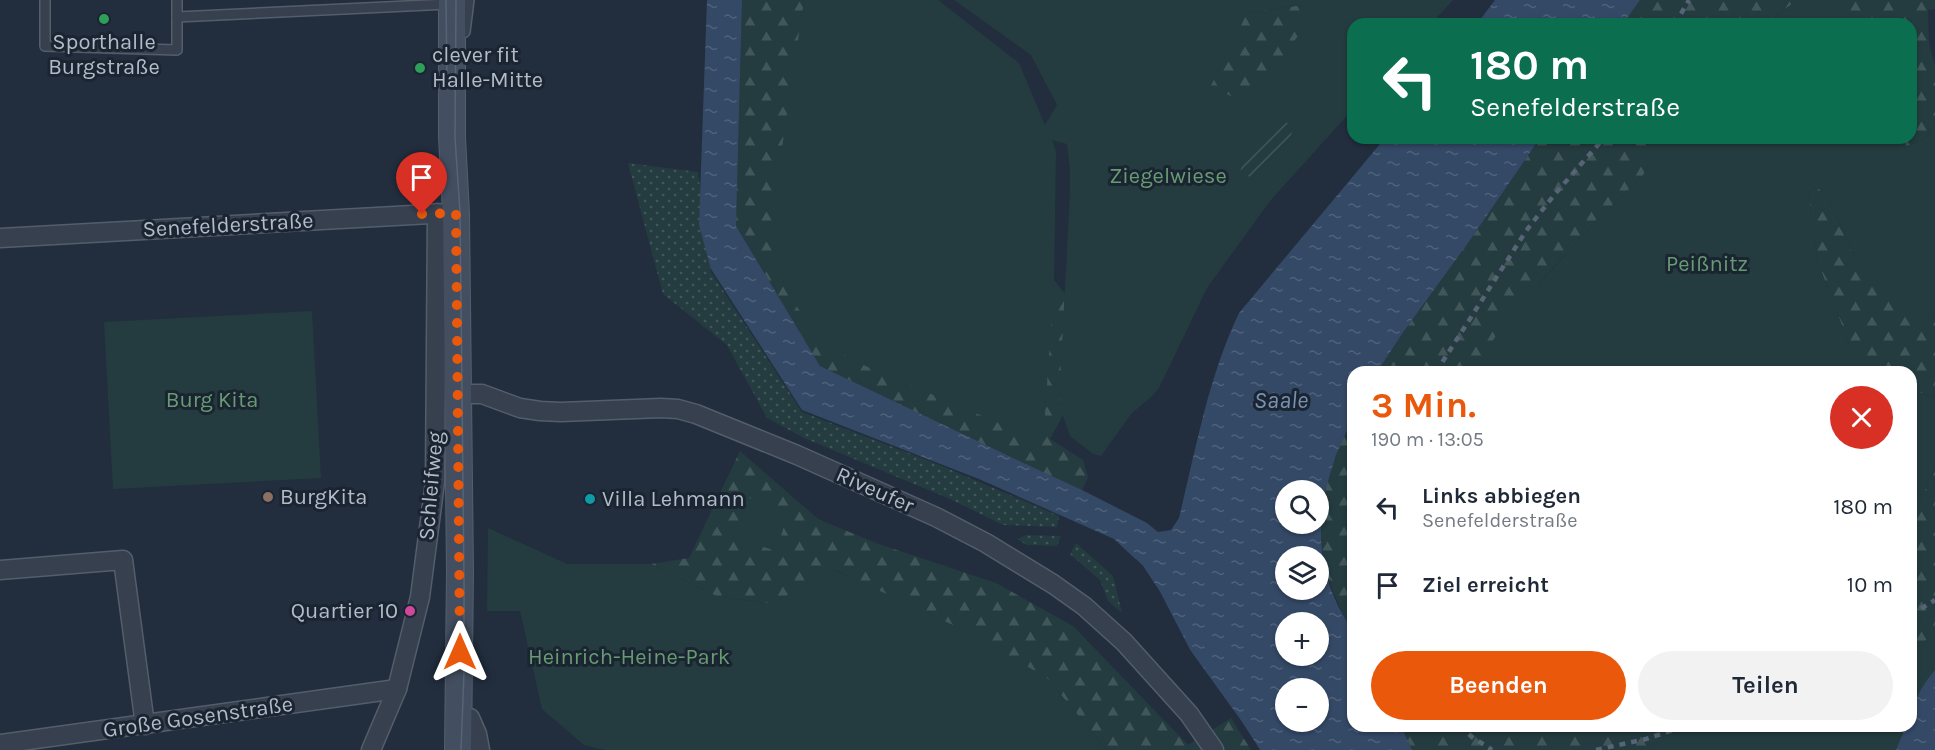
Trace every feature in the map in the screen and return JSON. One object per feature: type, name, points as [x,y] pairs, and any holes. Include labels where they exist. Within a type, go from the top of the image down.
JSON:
[{"type":"street","points":[[458,1],[452,39],[452,137],[447,213],[459,394],[458,750]]},
{"type":"street","name":"Senefelderstraße","points":[[0,238],[447,213]]},
{"type":"street","name":"Schleifweg","points":[[371,750],[397,689],[420,597],[435,482],[435,267],[447,213]]},
{"type":"street","name":"Riveufer","points":[[459,394],[482,394],[520,408],[540,411],[678,409],[696,414],[797,455],[936,517],[986,543],[1084,606],[1124,642],[1189,714],[1214,750]]},
{"type":"street","points":[[0,570],[123,560],[145,725]]},
{"type":"street","name":"Große Gosenstraße","points":[[0,744],[397,689]]},
{"type":"street","points":[[457,714],[470,718],[480,750]]},
{"type":"lane","points":[[45,0],[45,46],[177,50],[177,0]]},
{"type":"lane","points":[[177,17],[458,1]]},
{"type":"green space","points":[[742,0],[823,0],[1033,262],[1054,280],[1072,303],[1096,354],[1050,439],[1083,460],[1088,477],[1082,490],[820,366],[736,226]]},
{"type":"green space","name":"Ziegelwiese","points":[[804,0],[938,0],[1019,63],[1045,125],[1057,105],[1031,55],[954,0],[1453,0],[1436,18],[1347,18],[1347,116],[1270,201],[1207,288],[1159,388],[1131,414],[1101,456],[1093,454],[1070,436],[1059,404],[1070,192],[1067,144],[1052,140],[1056,152],[1054,280],[1044,429],[1040,434],[1027,435],[854,361],[826,343],[790,297],[779,271],[774,249],[774,202]],"holes":[[[1302,5],[1308,22],[1249,104],[1210,87],[1247,13]]]},
{"type":"green space","points":[[1640,0],[1798,0],[1772,18],[1627,18]]},
{"type":"green space","points":[[1798,0],[1833,0],[1846,18],[1772,18]]},
{"type":"green space","points":[[1831,0],[1935,0],[1935,9],[1928,10],[1929,44],[1935,66],[1935,124],[1925,138],[1917,142],[1917,18],[1846,18]]},
{"type":"green space","points":[[1302,5],[1309,22],[1249,105],[1210,87],[1247,13]]},
{"type":"green space","points":[[1285,121],[1293,128],[1280,158],[1254,179],[1240,172],[1246,157],[1257,143]]},
{"type":"green space","name":"Peißnitz","points":[[1935,124],[1935,314],[1925,316],[1887,293],[1853,253],[1828,197],[1817,187],[1808,191],[1817,260],[1849,344],[1863,366],[1485,366],[1494,339],[1508,318],[1596,221],[1643,176],[1655,149],[1650,144],[1905,144],[1906,147],[1917,144],[1925,138]]},
{"type":"green space","points":[[1536,144],[1650,144],[1655,149],[1643,176],[1596,221],[1542,280],[1494,339],[1485,366],[1381,366]]},
{"type":"green space","points":[[628,163],[698,172],[711,272],[802,412],[942,466],[1059,516],[1057,527],[1003,525],[950,499],[804,438],[767,418],[727,345],[663,294]]},
{"type":"green space","points":[[1817,187],[1828,197],[1853,253],[1925,316],[1935,314],[1935,398],[1921,393],[1917,396],[1917,366],[1863,366],[1849,344],[1817,260],[1808,191]]},
{"type":"green space","name":"Burg Kita","points":[[312,311],[321,478],[113,489],[104,322]]},
{"type":"green space","points":[[1921,393],[1935,398],[1935,469],[1923,494],[1917,496],[1917,396]]},
{"type":"green space","points":[[1347,430],[1347,620],[1329,579],[1329,546],[1322,546],[1321,534],[1329,534],[1330,474]]},
{"type":"green space","points":[[740,451],[818,519],[876,543],[996,583],[1073,626],[1188,745],[1231,718],[1251,750],[1107,750],[1046,677],[836,570],[771,604],[716,596],[651,564],[689,558]]},
{"type":"green space","points":[[1935,469],[1935,670],[1917,703],[1917,496],[1923,494]]},
{"type":"green space","points":[[746,497],[789,511],[776,551],[733,537]]},
{"type":"green space","name":"Heinrich-Heine-Park","points":[[488,528],[567,564],[651,564],[716,596],[771,604],[835,570],[953,625],[1046,677],[1107,750],[605,750],[584,745],[542,709],[520,611],[487,611]]},
{"type":"green space","points":[[1026,535],[1061,536],[1057,546],[1027,545],[1017,539]]},
{"type":"green space","points":[[1076,543],[1113,576],[1122,613],[1108,601],[1100,580],[1070,554]]},
{"type":"green space","points":[[1935,637],[1935,707],[1917,731],[1917,644]]},
{"type":"green space","points":[[1404,732],[1904,732],[1896,750],[1412,750]]},
{"type":"green space","points":[[1683,732],[1916,732],[1903,750],[1635,750]]},
{"type":"water","name":"Saale","points":[[707,0],[742,0],[736,226],[820,366],[1082,490],[1147,523],[1158,532],[1171,530],[1179,518],[1211,388],[1239,313],[1380,144],[1536,144],[1381,366],[1347,366],[1347,430],[1328,480],[1275,480],[1275,534],[1321,534],[1322,546],[1275,546],[1275,600],[1329,600],[1329,583],[1347,622],[1347,732],[1404,732],[1412,750],[1260,750],[1190,650],[1160,592],[1143,566],[1114,539],[979,479],[802,410],[711,269],[699,225]]},
{"type":"water","points":[[1495,0],[1640,0],[1627,18],[1482,18]]},
{"type":"water","points":[[1935,670],[1935,750],[1896,750],[1904,732],[1917,732],[1917,699]]},
{"type":"pier","points":[[1136,559],[1160,592],[1190,650],[1260,750],[1256,750],[1187,651],[1157,594],[1134,561]]},
{"type":"tram line","points":[[446,0],[447,81]]},
{"type":"tram line","points":[[456,0],[455,138],[460,212],[464,578],[461,750]]},
{"type":"railway","points":[[1678,18],[1689,0]]},
{"type":"railway","points":[[1440,366],[1526,231],[1599,144]]},
{"type":"railway","points":[[1917,611],[1935,600]]},
{"type":"railway","points":[[1467,732],[1492,750]]},
{"type":"railway","points":[[1596,750],[1667,732]]},
{"type":"place","name":"Sporthalle Burgstraße","points":[[104,19]]},
{"type":"place","name":"clever fit Halle-Mitte","points":[[420,68]]},
{"type":"place","name":"BurgKita","points":[[268,497]]},
{"type":"place","name":"Villa Lehmann","points":[[590,499]]},
{"type":"place","name":"Quartier 10","points":[[410,611]]},
{"type":"route","points":[[422,214],[456,213],[460,652]]}]
